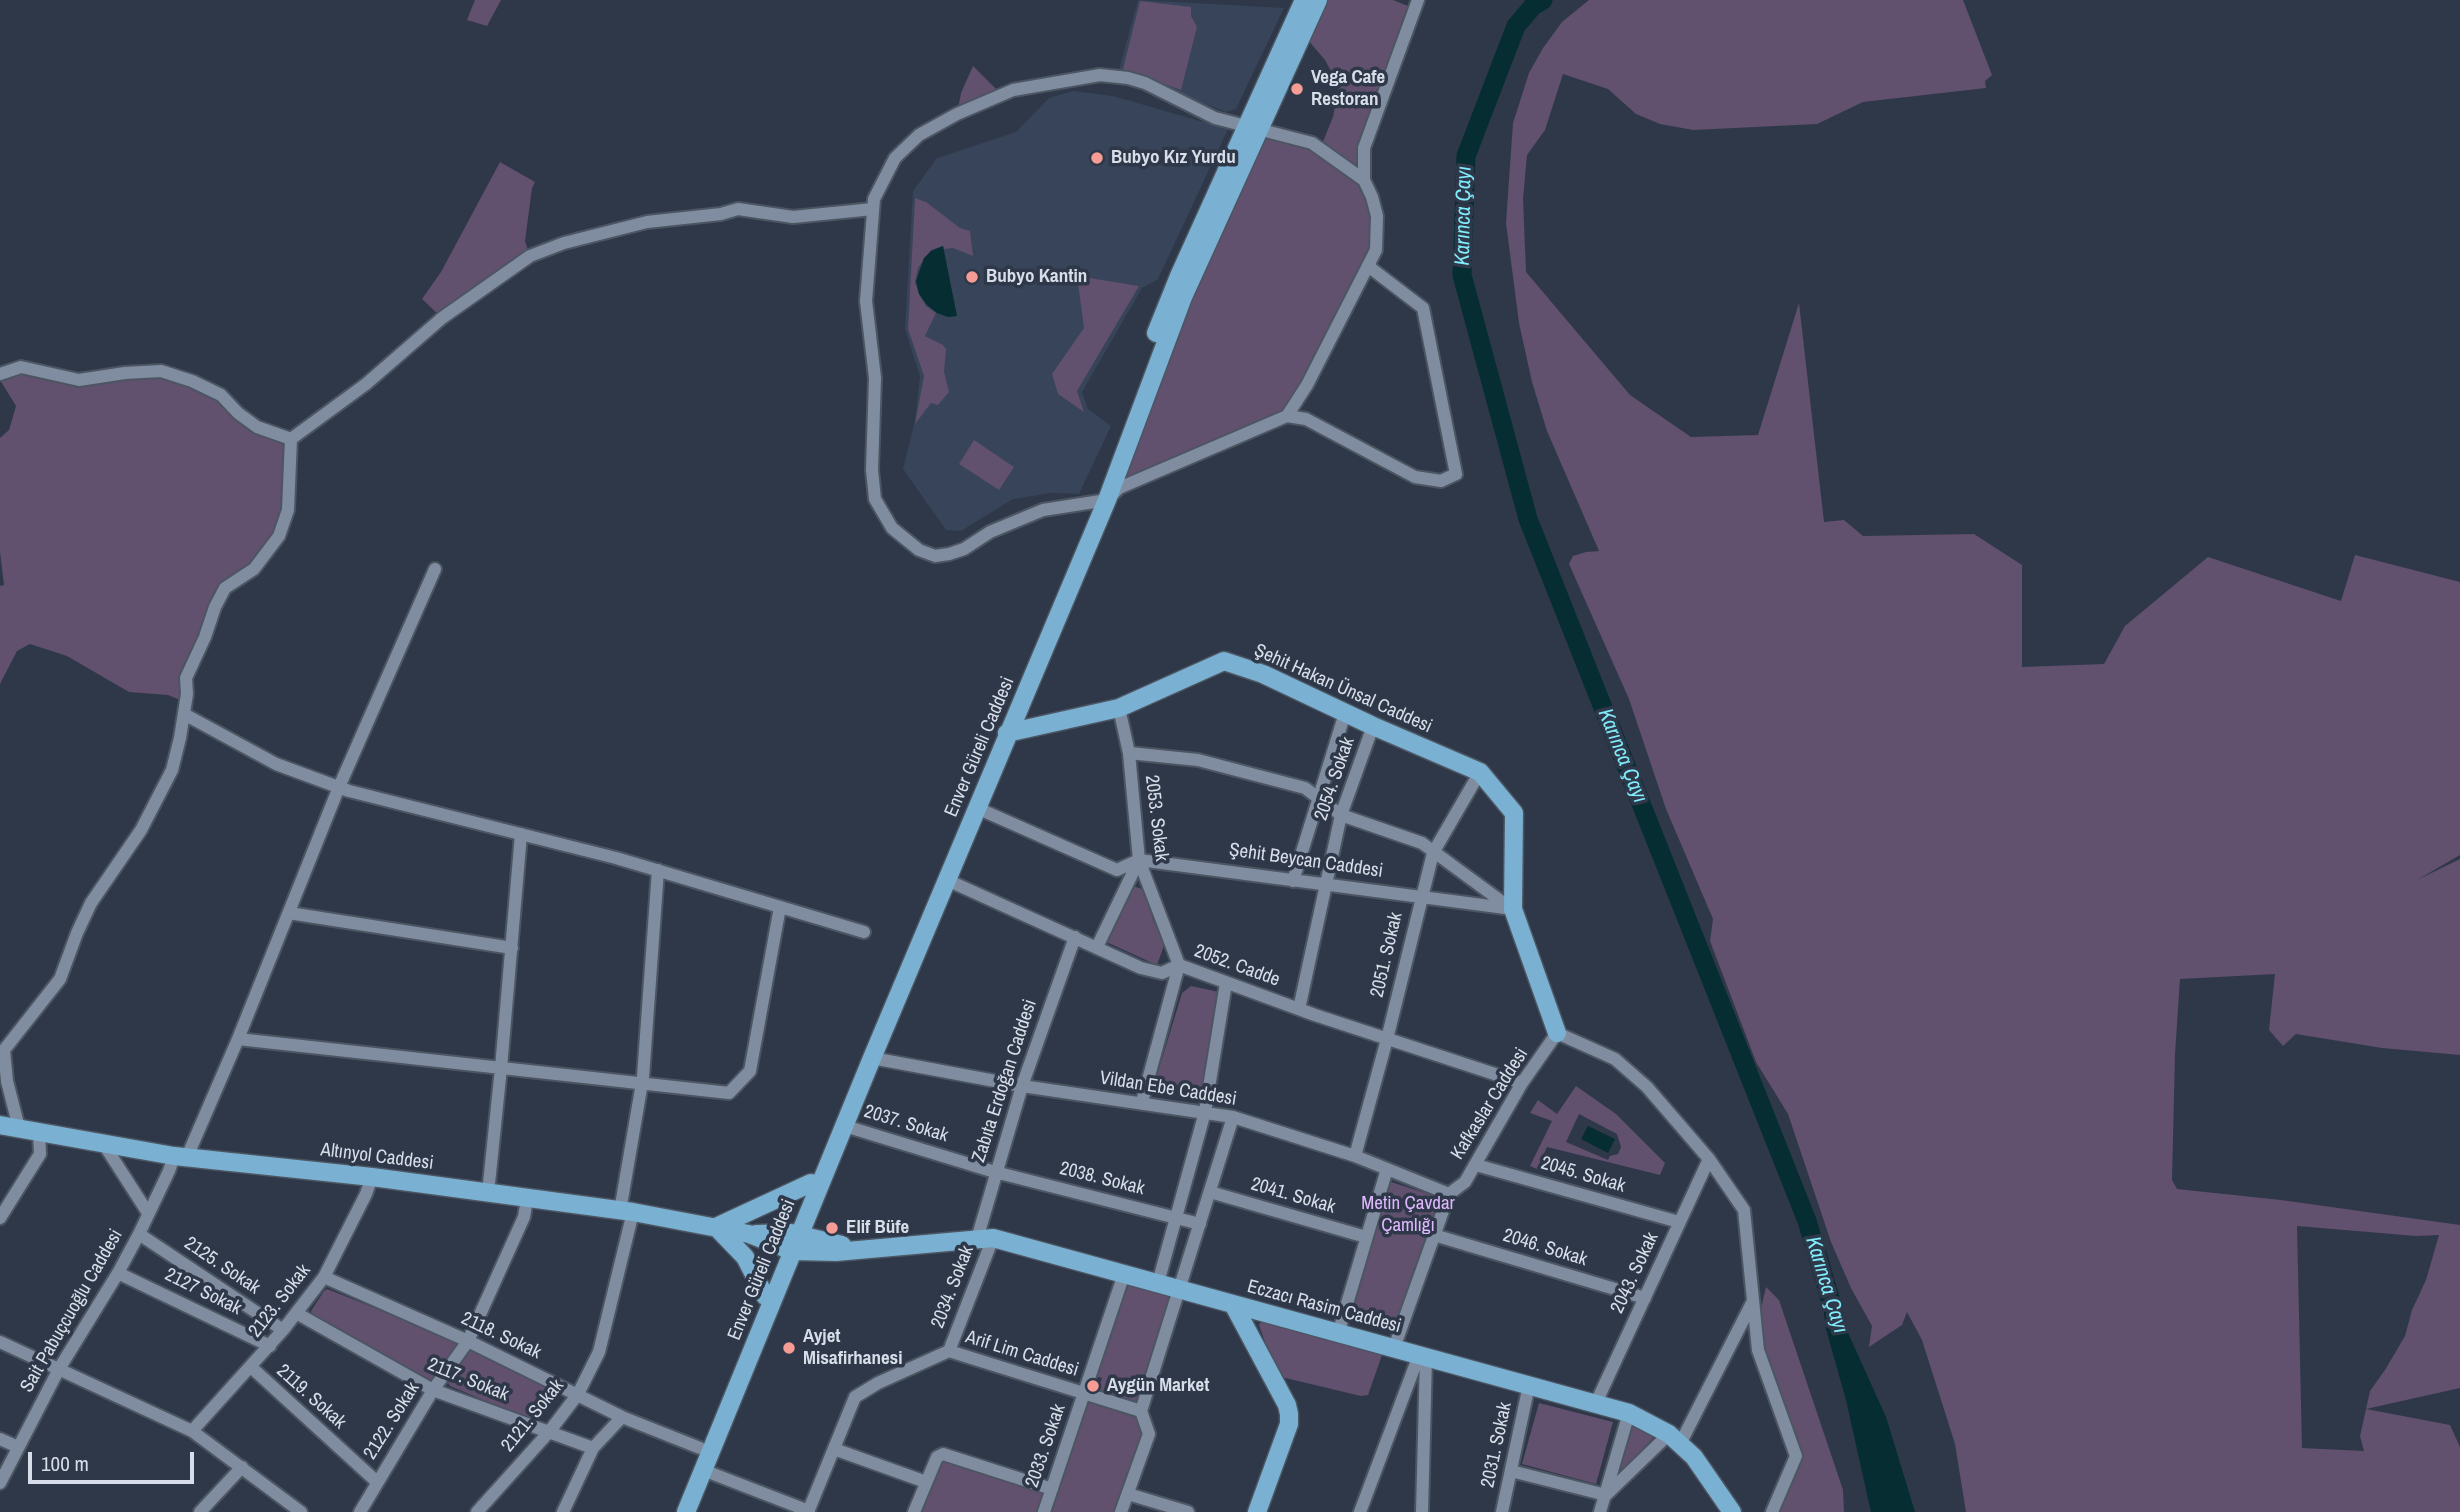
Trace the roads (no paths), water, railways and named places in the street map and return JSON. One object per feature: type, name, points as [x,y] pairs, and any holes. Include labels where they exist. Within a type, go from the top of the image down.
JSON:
[{"type":"main road","name":"Enver Güreli Caddesi","points":[[674,1512],[765,1296],[813,1201],[845,1126],[977,808],[1304,0]]},
{"type":"main road","name":"Enver Güreli Caddesi","points":[[1252,128],[1318,0]]},
{"type":"main road","name":"Enver Güreli Caddesi","points":[[686,1512],[784,1271],[811,1183],[1100,502]]},
{"type":"main road","name":"Şehit Hakan Ünsal Caddesi","points":[[1007,733],[1119,708],[1223,661],[1263,674],[1373,726],[1480,772],[1514,813],[1513,909]]},
{"type":"main road","points":[[1513,909],[1557,1033]]},
{"type":"main road","name":"Altınyol Caddesi","points":[[0,1125],[180,1156],[372,1177],[627,1212],[792,1242]]},
{"type":"main road","points":[[765,1296],[745,1257],[716,1227],[811,1183]]},
{"type":"main road","points":[[784,1271],[838,1249],[822,1232],[813,1201]]},
{"type":"main road","name":"Eczacı Rasim Caddesi","points":[[792,1242],[864,1250],[985,1238],[1596,1403],[1629,1413],[1674,1439],[1694,1457],[1732,1512]]},
{"type":"main road","points":[[1233,1304],[1287,1405],[1289,1414],[1289,1424],[1257,1512]]},
{"type":"street","points":[[1287,416],[1307,385],[1376,250],[1377,216],[1364,180],[1364,148],[1418,0]]},
{"type":"street","points":[[1364,180],[1312,144],[1215,118],[1160,90],[1128,78],[1100,75],[1013,90],[957,114],[919,135],[895,158],[874,199],[866,301],[875,378],[872,470],[875,499],[892,528],[919,550],[935,556],[949,554],[964,549],[1001,526],[1042,510],[1100,502],[1119,488],[1287,416],[1306,419],[1415,477],[1441,481],[1456,474],[1423,309],[1368,266]]},
{"type":"street","points":[[291,439],[366,384],[442,318],[530,256],[564,243],[646,222],[721,214],[738,209],[793,217],[873,209]]},
{"type":"street","points":[[0,374],[21,367],[79,380],[125,373],[161,372],[192,381],[220,395],[257,427],[291,439]]},
{"type":"street","points":[[19,1128],[2,1048],[60,979],[91,904],[141,830],[172,770],[184,714],[186,678],[225,588],[254,569],[279,536],[288,510],[291,439]]},
{"type":"street","name":"Sait Pabuçcuoğlu Caddesi","points":[[0,1483],[58,1369],[139,1234],[238,1039],[339,787],[435,569]]},
{"type":"street","name":"2053. Sokak","points":[[1119,708],[1129,753],[1139,860],[1179,965]]},
{"type":"street","points":[[1293,881],[1345,713]]},
{"type":"street","points":[[184,714],[276,764],[339,787],[658,870],[864,932]]},
{"type":"street","name":"2054. Sokak","points":[[1299,1009],[1340,815],[1373,726]]},
{"type":"street","points":[[1129,753],[1198,760],[1305,788],[1340,815],[1422,844],[1513,909]]},
{"type":"street","name":"2051. Sokak","points":[[1355,1156],[1433,853],[1480,772]]},
{"type":"street","name":"Şehit Beycan Caddesi","points":[[977,808],[1117,870],[1139,860],[1513,909]]},
{"type":"street","points":[[488,1193],[502,1068],[522,834]]},
{"type":"street","points":[[1097,947],[1139,860]]},
{"type":"street","name":"2121. Sokak","points":[[477,1512],[549,1432],[578,1394],[599,1352],[627,1212],[642,1083],[658,870]]},
{"type":"street","name":"2052. Cadde","points":[[947,880],[1141,968],[1161,973],[1179,965],[1299,1009],[1522,1083]]},
{"type":"street","points":[[238,1039],[729,1093],[750,1072],[780,907]]},
{"type":"street","points":[[289,913],[512,948]]},
{"type":"street","name":"Zabıta Erdoğan Caddesi","points":[[985,1238],[995,1172],[1022,1086],[1075,937]]},
{"type":"street","points":[[1142,1102],[1179,965]]},
{"type":"street","points":[[1158,1283],[1205,1112],[1226,983]]},
{"type":"street","points":[[1557,1033],[1615,1059],[1647,1087],[1709,1159],[1744,1210],[1758,1350],[1796,1456],[1772,1512]]},
{"type":"street","name":"Kafkaslar Caddesi","points":[[1394,1348],[1448,1194],[1465,1182],[1522,1083],[1557,1033]]},
{"type":"street","name":"Vildan Ebe Caddesi","points":[[872,1058],[1022,1086],[1142,1102],[1233,1118],[1355,1156],[1448,1194]]},
{"type":"street","points":[[1121,1512],[1149,1434],[1141,1411],[1233,1118]]},
{"type":"street","name":"2037. Sokak","points":[[845,1126],[995,1172]]},
{"type":"street","points":[[0,1218],[40,1154],[39,1133]]},
{"type":"street","points":[[103,1143],[148,1213]]},
{"type":"street","name":"2043. Sokak","points":[[1596,1403],[1709,1159]]},
{"type":"street","name":"2045. Sokak","points":[[1476,1165],[1679,1222]]},
{"type":"street","points":[[1338,1334],[1388,1169]]},
{"type":"street","name":"2038. Sokak","points":[[995,1172],[1200,1224]]},
{"type":"street","name":"2123. Sokak","points":[[192,1430],[298,1314],[324,1277],[372,1177]]},
{"type":"street","name":"2041. Sokak","points":[[1210,1192],[1366,1237]]},
{"type":"street","name":"2122. Sokak","points":[[360,1512],[433,1390],[468,1341],[524,1217],[527,1199]]},
{"type":"street","name":"2125. Sokak","points":[[139,1234],[284,1331]]},
{"type":"street","name":"2046. Sokak","points":[[1434,1235],[1645,1298]]},
{"type":"street","name":"2034. Sokak","points":[[949,1351],[985,1238]]},
{"type":"street","name":"2127 Sokak","points":[[118,1273],[270,1346]]},
{"type":"street","name":"2033. Sokak","points":[[1044,1512],[1124,1274]]},
{"type":"street","name":"2118. Sokak","points":[[324,1277],[468,1341],[622,1417],[700,1448]]},
{"type":"street","points":[[1606,1495],[1674,1439],[1753,1301]]},
{"type":"street","name":"2117. Sokak","points":[[298,1314],[433,1390],[593,1448]]},
{"type":"street","points":[[0,1342],[192,1430],[301,1512]]},
{"type":"street","name":"Arif Lim Caddesi","points":[[809,1511],[855,1397],[878,1383],[949,1351],[1141,1411]]},
{"type":"street","points":[[1360,1512],[1422,1356]]},
{"type":"street","points":[[1422,1356],[1422,1512]]},
{"type":"street","name":"2119. Sokak","points":[[251,1367],[377,1482]]},
{"type":"street","name":"2031. Sokak","points":[[1502,1512],[1529,1385]]},
{"type":"street","points":[[1600,1512],[1629,1413]]},
{"type":"street","points":[[563,1512],[593,1448],[622,1417]]},
{"type":"street","points":[[0,1439],[18,1447]]},
{"type":"street","points":[[834,1449],[926,1482]]},
{"type":"street","points":[[914,1512],[937,1457],[943,1454],[1052,1489]]},
{"type":"street","points":[[200,1512],[242,1467]]},
{"type":"street","points":[[703,1471],[809,1511]]},
{"type":"street","points":[[1511,1471],[1606,1495]]},
{"type":"street","points":[[1128,1494],[1188,1512]]},
{"type":"water","points":[[943,246],[957,316],[948,317],[937,313],[927,305],[919,294],[916,281],[924,258],[931,251]]},
{"type":"water","points":[[1588,1126],[1615,1139],[1608,1153],[1581,1139]]},
{"type":"water","points":[[1826,1284],[1886,1417],[1915,1512],[1871,1512],[1846,1400],[1826,1329],[1823,1307]]},
{"type":"waterway","name":"Karınca Çayı","points":[[1543,0],[1533,6],[1516,26],[1466,156],[1462,275],[1528,519],[1807,1221],[1833,1308]]},
{"type":"place","name":"Vega Cafe Restoran","points":[[1297,89]]},
{"type":"place","name":"Bubyo Kız Yurdu","points":[[1097,158]]},
{"type":"place","name":"Bubyo Kantin","points":[[972,277]]},
{"type":"place","name":"Elif Büfe","points":[[832,1228]]},
{"type":"place","name":"Ayjet Misafirhanesi","points":[[789,1348]]},
{"type":"place","name":"Aygün Market","points":[[1093,1386]]},
{"type":"park label","name":"Metin Çavdar Çamlığı","points":[[1408,1215]]}]
